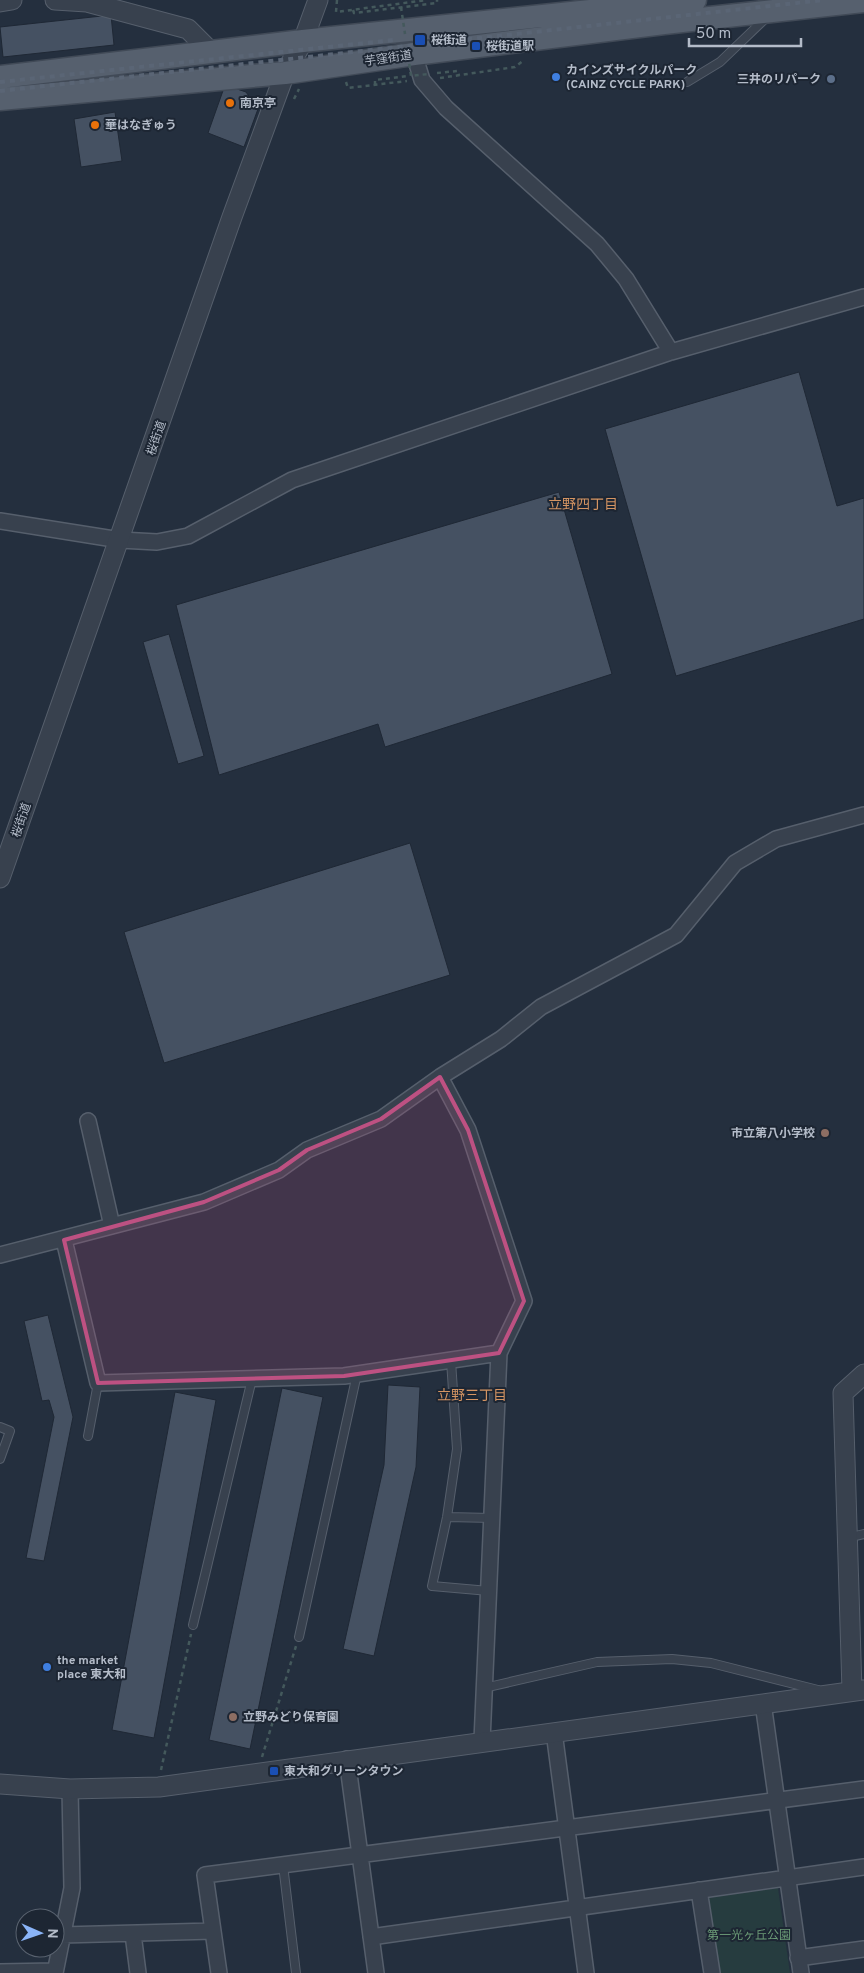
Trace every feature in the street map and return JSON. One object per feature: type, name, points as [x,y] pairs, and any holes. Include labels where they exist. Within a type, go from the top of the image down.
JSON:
[{"type":"main road","name":"芋窪街道","points":[[0,77],[629,4],[695,0]]},
{"type":"main road","name":"芋窪街道","points":[[0,99],[285,73],[408,45],[864,1]]},
{"type":"street","points":[[0,2],[12,0]]},
{"type":"street","points":[[54,0],[87,2],[188,29],[211,52]]},
{"type":"street","name":"桜街道","points":[[0,878],[232,217],[285,73],[303,41],[318,0]]},
{"type":"street","points":[[408,45],[422,80],[446,108],[596,244],[626,279],[671,352]]},
{"type":"street","points":[[0,521],[120,540],[157,542],[188,536],[292,480],[671,352],[864,297]]},
{"type":"street","points":[[0,1255],[64,1240],[204,1202],[279,1170],[307,1150],[381,1119],[440,1077],[501,1039],[541,1007],[676,935],[735,863],[776,840],[864,815]]},
{"type":"street","points":[[440,1077],[468,1130],[524,1302],[499,1353],[482,1742]]},
{"type":"street","points":[[88,1121],[112,1226]]},
{"type":"street","points":[[64,1240],[98,1383],[357,1374],[499,1353]]},
{"type":"street","points":[[0,1784],[70,1790],[159,1787],[858,1690],[855,1536],[843,1393],[864,1374]]},
{"type":"street","points":[[763,1703],[800,1966],[864,1949]]},
{"type":"street","points":[[554,1732],[586,1973]]},
{"type":"street","points":[[348,1760],[376,1973]]},
{"type":"street","points":[[219,1973],[206,1875],[864,1789]]},
{"type":"street","points":[[65,1921],[72,1888],[70,1790]]},
{"type":"street","points":[[371,1937],[864,1867]]},
{"type":"street","points":[[699,1890],[707,1972]]},
{"type":"street","points":[[65,1935],[214,1931]]},
{"type":"street","points":[[133,1934],[138,1973]]},
{"type":"street","points":[[0,1972],[55,1972],[58,1958]]},
{"type":"lane","points":[[687,82],[720,62],[761,25],[772,11]]},
{"type":"lane","points":[[451,1360],[457,1448],[447,1517],[432,1586],[489,1592]]},
{"type":"lane","points":[[299,1637],[357,1374]]},
{"type":"lane","points":[[193,1625],[252,1379]]},
{"type":"lane","points":[[88,1436],[98,1383]]},
{"type":"lane","points":[[0,1427],[10,1431],[0,1459]]},
{"type":"lane","points":[[447,1517],[492,1518]]},
{"type":"lane","points":[[484,1688],[597,1662],[672,1660],[711,1663],[832,1694]]},
{"type":"lane","points":[[283,1865],[296,1973]]},
{"type":"path","points":[[337,0],[336,12],[428,0]]},
{"type":"path","points":[[353,10],[354,13],[438,2],[437,0]]},
{"type":"path","points":[[402,7],[411,76]]},
{"type":"path","points":[[375,85],[375,80],[428,74],[458,71],[459,76]]},
{"type":"path","points":[[159,1787],[193,1625]]},
{"type":"path","points":[[258,1773],[299,1637]]},
{"type":"highlighted area","points":[[440,1077],[468,1130],[524,1301],[499,1353],[344,1376],[98,1383],[64,1240],[204,1202],[279,1170],[307,1150],[381,1119]]},
{"type":"green space","name":"第一光ヶ丘公園","points":[[778,1888],[790,1973],[720,1973],[709,1898]]},
{"type":"building","points":[[111,15],[114,45],[3,57],[0,27]]},
{"type":"building","points":[[225,85],[246,92],[258,109],[244,147],[208,133]]},
{"type":"building","points":[[115,112],[122,161],[81,167],[74,119]]},
{"type":"building","points":[[799,372],[837,506],[864,498],[864,619],[676,676],[605,429]]},
{"type":"building","points":[[559,492],[612,674],[385,747],[378,724],[219,775],[176,605]]},
{"type":"building","points":[[169,634],[204,756],[178,764],[143,642]]},
{"type":"building","points":[[410,843],[450,975],[164,1063],[124,932]]},
{"type":"building","points":[[48,1315],[73,1417],[44,1561],[26,1558],[54,1417],[49,1400],[42,1401],[24,1321]]},
{"type":"building","points":[[388,1385],[420,1387],[416,1467],[374,1656],[343,1649],[384,1465]]},
{"type":"building","points":[[282,1388],[323,1397],[250,1749],[209,1740]]},
{"type":"building","points":[[175,1392],[216,1400],[154,1738],[112,1730]]},
{"type":"railway","points":[[0,91],[824,0]]},
{"type":"railway","points":[[0,82],[393,40]]},
{"type":"place","name":"桜街道","points":[[420,40]]},
{"type":"place","name":"桜街道駅","points":[[476,46]]},
{"type":"place","name":"カインズサイクルパーク (CAINZ CYCLE PARK)","points":[[556,77]]},
{"type":"place","name":"三井のリパーク","points":[[831,79]]},
{"type":"place","name":"南京亭","points":[[230,103]]},
{"type":"place","name":"華はなぎゅう","points":[[95,125]]},
{"type":"place","name":"市立第八小学校","points":[[825,1133]]},
{"type":"place","name":"the market place 東大和","points":[[47,1667]]},
{"type":"place","name":"立野みどり保育園","points":[[233,1717]]},
{"type":"place","name":"東大和グリーンタウン","points":[[274,1771]]},
{"type":"district","name":"立野四丁目","points":[[583,504]]},
{"type":"district","name":"立野三丁目","points":[[472,1395]]}]
